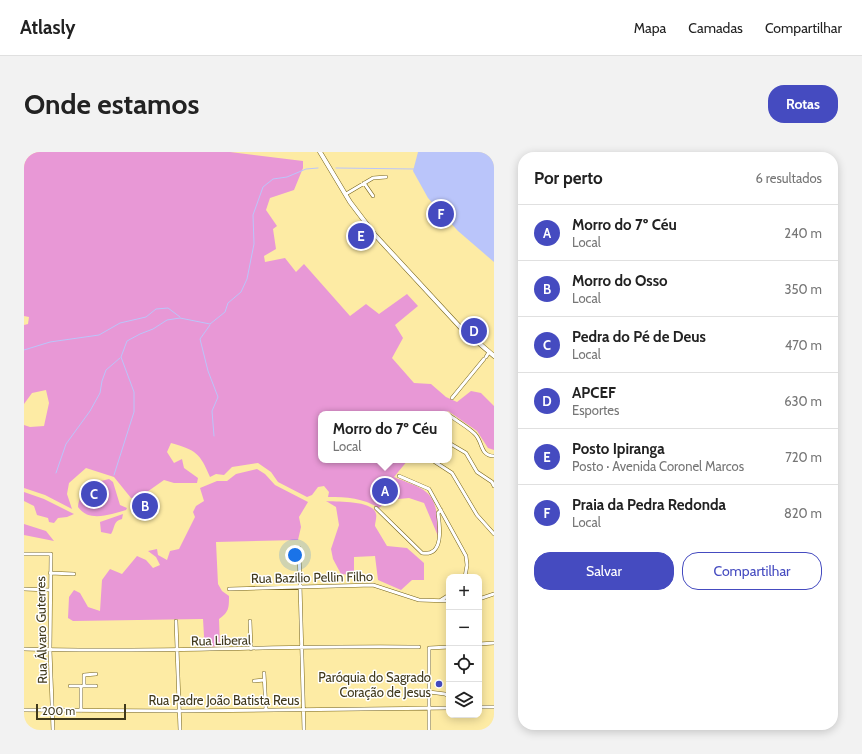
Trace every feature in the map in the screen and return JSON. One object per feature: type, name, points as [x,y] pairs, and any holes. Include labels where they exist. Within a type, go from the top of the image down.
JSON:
[{"type":"main road","points":[[320,152],[346,194],[375,235],[460,327],[494,356]]},
{"type":"street","points":[[346,194],[373,178],[386,177]]},
{"type":"street","points":[[364,183],[373,196]]},
{"type":"street","points":[[452,398],[489,352]]},
{"type":"street","points":[[452,417],[476,434],[484,453],[489,456],[494,456]]},
{"type":"street","points":[[452,446],[466,453],[477,472],[492,482],[494,486]]},
{"type":"street","points":[[437,463],[452,472],[477,515],[494,534]]},
{"type":"street","points":[[399,476],[429,489],[466,556],[467,565],[466,574]]},
{"type":"street","points":[[376,508],[422,552],[430,553],[438,546],[441,528],[438,513],[441,510]]},
{"type":"street","points":[[299,548],[304,730]]},
{"type":"street","name":"Rua Álvaro Guterres","points":[[24,554],[51,554],[49,590],[53,730]]},
{"type":"street","points":[[50,574],[74,574]]},
{"type":"street","name":"Rua Bazilio Pellin Filho","points":[[229,588],[373,585],[419,600],[446,601]]},
{"type":"street","points":[[24,589],[49,590]]},
{"type":"street","points":[[482,598],[494,594]]},
{"type":"street","points":[[440,601],[446,597]]},
{"type":"street","points":[[176,621],[180,730]]},
{"type":"street","points":[[250,621],[251,649]]},
{"type":"street","points":[[482,644],[494,644]]},
{"type":"street","points":[[429,730],[430,648],[446,647]]},
{"type":"street","name":"Rua Liberal","points":[[24,649],[177,651],[301,648],[419,648]]},
{"type":"street","points":[[264,673],[266,710]]},
{"type":"street","points":[[81,710],[84,675],[96,674]]},
{"type":"street","points":[[254,681],[264,680]]},
{"type":"street","points":[[70,686],[96,686]]},
{"type":"street","points":[[429,692],[446,695]]},
{"type":"street","points":[[482,707],[494,707]]},
{"type":"street","name":"Rua Padre João Batista Reus","points":[[24,710],[179,711],[446,708]]},
{"type":"shaded area","points":[[24,152],[230,152],[303,161],[303,168],[294,190],[270,198],[266,210],[277,226],[273,229],[276,249],[264,256],[265,262],[285,258],[296,272],[304,264],[350,316],[366,304],[379,314],[407,294],[418,306],[395,325],[403,338],[392,358],[414,383],[431,384],[446,397],[457,402],[471,391],[481,393],[494,406],[494,450],[488,448],[477,431],[452,414],[452,411],[318,411],[318,463],[406,463],[394,477],[417,486],[429,494],[436,507],[438,536],[424,503],[409,498],[388,500],[379,508],[367,502],[355,499],[328,497],[329,492],[324,486],[318,487],[312,495],[307,497],[278,482],[271,472],[258,463],[232,467],[224,475],[216,474],[210,477],[200,458],[196,454],[186,448],[171,443],[167,452],[174,463],[182,459],[184,468],[198,478],[197,483],[174,483],[164,480],[137,499],[131,498],[114,477],[86,468],[69,483],[67,494],[72,509],[45,495],[24,488],[24,425],[30,427],[44,426],[49,403],[46,390],[32,393],[24,404],[24,325],[28,324],[29,317],[24,316]]},
{"type":"shaded area","points":[[257,469],[265,474],[275,485],[308,502],[299,517],[301,527],[298,540],[216,542],[218,584],[222,591],[229,596],[228,609],[219,619],[220,646],[204,647],[202,645],[204,636],[203,619],[73,621],[68,618],[69,597],[74,590],[80,593],[88,607],[100,611],[102,580],[110,569],[122,574],[137,556],[146,560],[153,568],[160,565],[156,557],[148,551],[157,549],[158,555],[167,560],[170,551],[179,549],[195,517],[193,512],[196,506],[204,501],[200,488],[217,481],[227,481],[236,474]]},
{"type":"shaded area","points":[[109,479],[113,482],[120,505],[127,508],[126,510],[100,516],[88,515],[83,512],[78,507],[81,498],[101,481]]},
{"type":"shaded area","points":[[24,492],[44,499],[74,514],[67,517],[58,518],[54,523],[49,522],[48,518],[37,515],[34,506],[24,501]]},
{"type":"shaded area","points":[[326,501],[362,504],[374,509],[376,515],[375,526],[387,546],[407,548],[424,563],[424,580],[412,580],[401,590],[378,580],[375,556],[354,557],[354,573],[352,575],[341,574],[333,559],[331,549],[339,525],[336,507]]},
{"type":"shaded area","points":[[123,514],[122,519],[117,521],[111,534],[101,532],[100,522]]},
{"type":"shaded area","points":[[24,524],[46,531],[54,541],[24,535]]},
{"type":"water","points":[[418,152],[494,152],[494,262],[458,231],[428,198],[413,171]]},
{"type":"waterway","points":[[114,475],[134,412],[134,392],[121,357],[127,341],[153,329],[167,320],[180,318],[210,324],[225,312],[228,303],[241,292],[247,279],[254,244],[253,215],[263,187],[273,179],[287,177],[306,169],[318,168]]},
{"type":"waterway","points":[[336,168],[414,169]]},
{"type":"waterway","points":[[24,350],[50,342],[99,335],[120,323],[146,317],[156,309],[168,308],[180,317]]},
{"type":"waterway","points":[[210,325],[200,339],[208,371],[218,397],[212,411],[214,436]]},
{"type":"waterway","points":[[56,473],[66,444],[90,411],[100,393],[106,370],[120,358]]},
{"type":"place","name":"Praia da Pedra Redonda","points":[[441,214]]},
{"type":"place","name":"Posto Ipiranga","points":[[361,236]]},
{"type":"place","name":"APCEF","points":[[474,331]]},
{"type":"place","name":"Morro do 7º Céu","points":[[385,491]]},
{"type":"place","name":"Pedra do Pé de Deus","points":[[94,494]]},
{"type":"place","name":"Morro do Osso","points":[[145,506]]},
{"type":"place","name":"Paróquia do Sagrado Coração de Jesus","points":[[439,684]]}]
